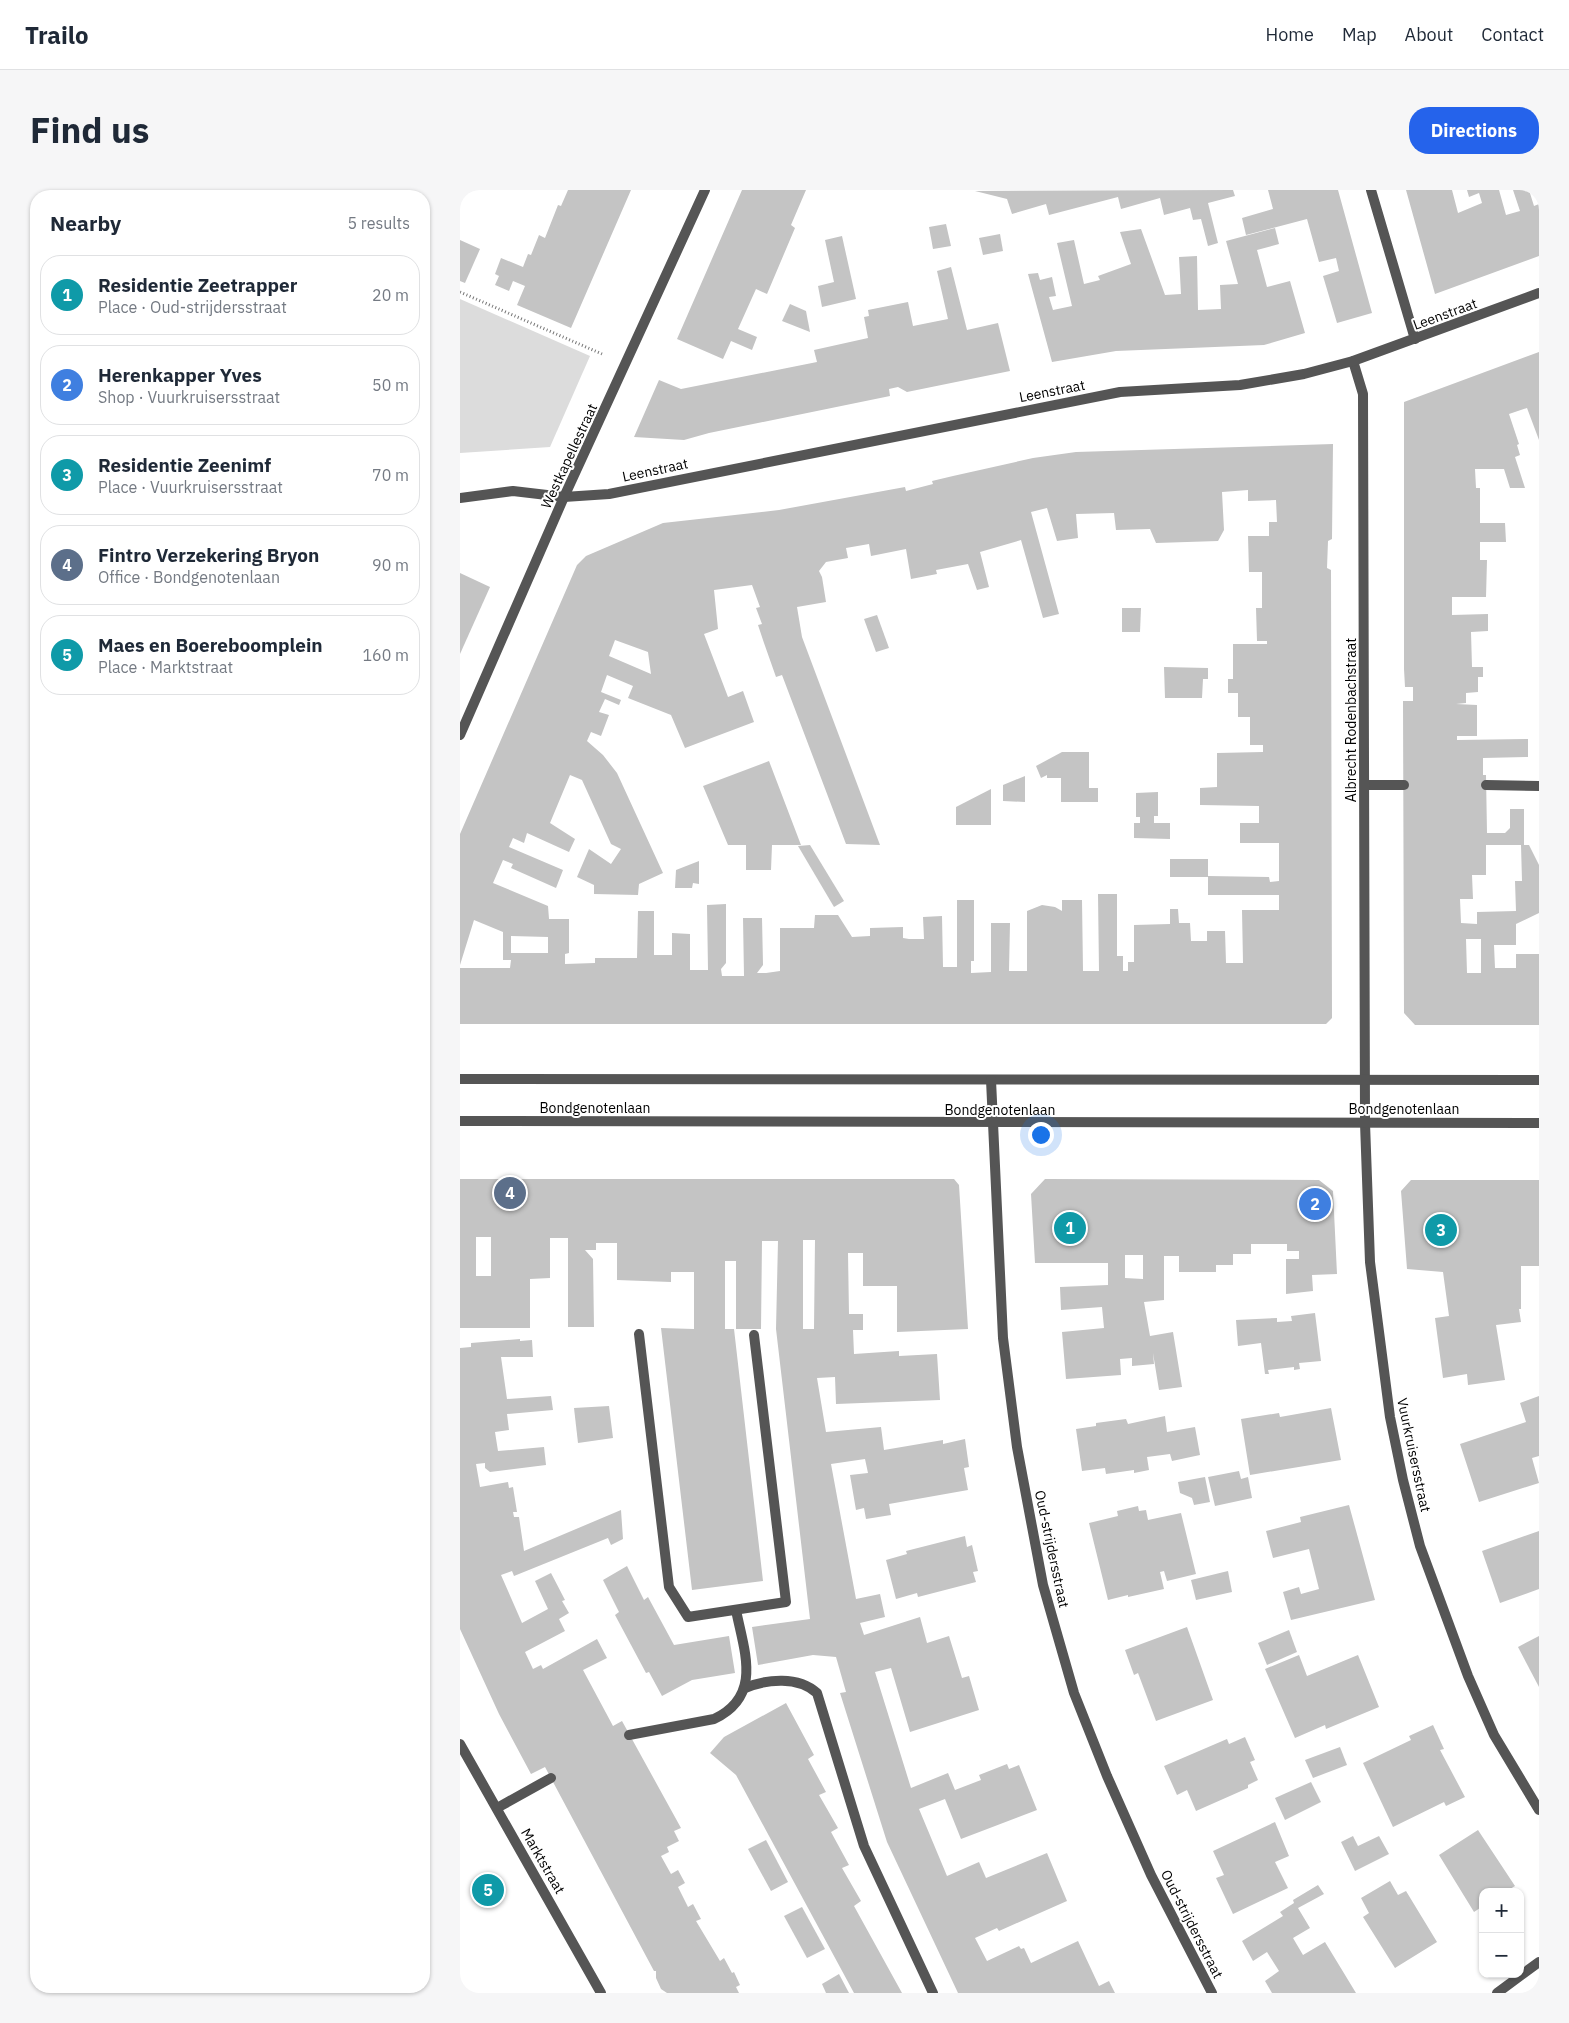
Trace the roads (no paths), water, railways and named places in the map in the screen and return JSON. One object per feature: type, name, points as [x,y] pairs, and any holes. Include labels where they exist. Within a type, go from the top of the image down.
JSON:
[{"type":"street","name":"Westkapellestraat","points":[[460,735],[564,497],[627,364],[705,190]]},
{"type":"street","points":[[1371,190],[1415,339]]},
{"type":"street","name":"Leenstraat","points":[[460,498],[514,491],[564,497],[609,494],[1120,392],[1240,385],[1304,374],[1353,362],[1539,293]]},
{"type":"street","name":"Albrecht Rodenbachstraat","points":[[1353,362],[1363,394],[1366,1081]]},
{"type":"street","points":[[1365,786],[1404,785]]},
{"type":"street","points":[[1486,785],[1539,786]]},
{"type":"street","name":"Bondgenotenlaan","points":[[460,1079],[1539,1080]]},
{"type":"street","name":"Oud-strijdersstraat","points":[[991,1080],[1003,1338],[1017,1447],[1043,1585],[1074,1692],[1107,1776],[1151,1875],[1212,1993]]},
{"type":"street","name":"Vuurkruisersstraat","points":[[1366,1081],[1365,1123],[1370,1262],[1390,1417],[1405,1490],[1420,1546],[1468,1676],[1494,1735],[1539,1810]]},
{"type":"street","name":"Bondgenotenlaan","points":[[460,1121],[993,1124],[1539,1123]]},
{"type":"street","points":[[639,1334],[669,1587],[688,1617],[786,1602],[754,1335]]},
{"type":"street","points":[[629,1735],[714,1719],[726,1713],[739,1700],[745,1688],[748,1674],[736,1610]]},
{"type":"street","points":[[745,1688],[760,1682],[784,1680],[796,1682],[817,1693],[864,1846],[933,1993]]},
{"type":"street","name":"Marktstraat","points":[[460,1744],[601,1993]]},
{"type":"street","points":[[497,1808],[551,1778]]},
{"type":"street","points":[[1497,1993],[1539,1962]]},
{"type":"place","name":"Fintro Verzekering Bryon","points":[[510,1193]]},
{"type":"place","name":"Herenkapper Yves","points":[[1315,1204]]},
{"type":"place","name":"Residentie Zeetrapper","points":[[1070,1228]]},
{"type":"place","name":"Residentie Zeenimf","points":[[1441,1230]]},
{"type":"place","name":"Maes en Boereboomplein","points":[[488,1890]]}]
